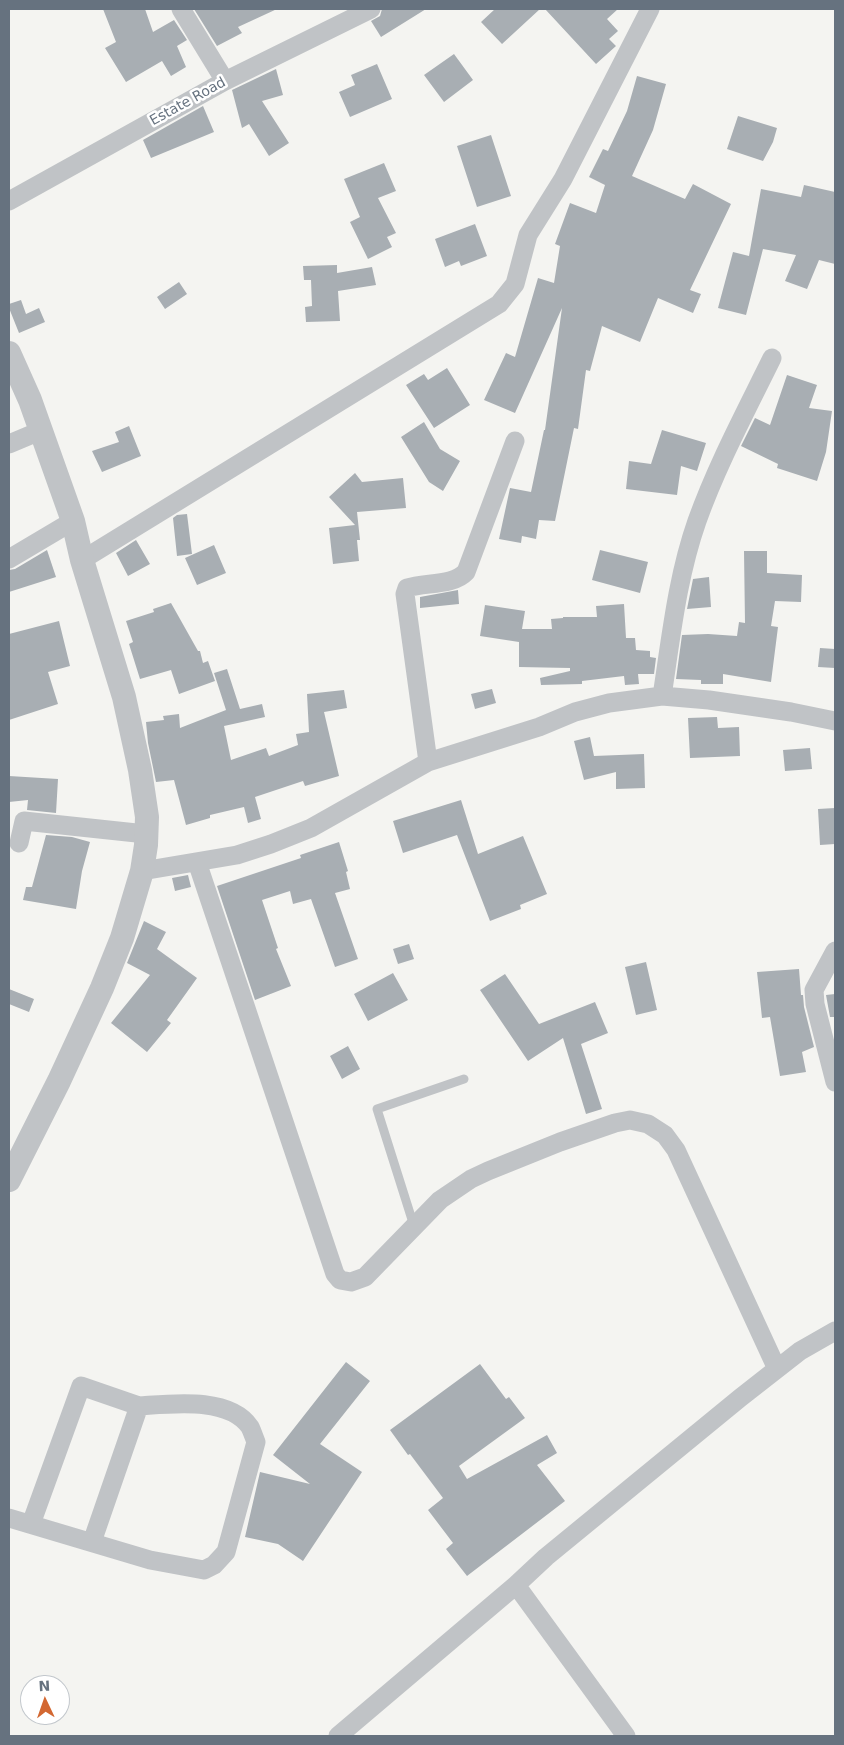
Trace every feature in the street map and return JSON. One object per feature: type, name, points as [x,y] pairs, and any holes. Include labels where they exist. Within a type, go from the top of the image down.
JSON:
[{"type":"street","points":[[180,9],[225,82]]},
{"type":"street","name":"Estate Road","points":[[9,201],[225,82],[371,9]]},
{"type":"street","points":[[82,560],[500,304],[515,284],[528,235],[563,179],[650,9]]},
{"type":"street","points":[[9,354],[30,400],[73,521],[82,560],[124,697],[140,770],[147,817],[142,871],[122,938],[102,988],[59,1081],[9,1180]]},
{"type":"street","points":[[662,696],[675,607],[697,522],[717,472],[772,358]]},
{"type":"street","points":[[9,444],[40,431]]},
{"type":"street","points":[[428,762],[405,594],[407,588],[453,580],[462,577],[466,572],[516,440]]},
{"type":"street","points":[[9,559],[73,521]]},
{"type":"street","points":[[142,871],[237,855],[312,828],[428,762],[539,727],[576,712],[609,703],[662,696],[709,700],[791,712],[835,721]]},
{"type":"street","points":[[19,843],[24,821],[146,834]]},
{"type":"street","points":[[197,862],[335,1274],[340,1280],[351,1282],[365,1277],[440,1200],[471,1179],[488,1170],[560,1142],[615,1123],[630,1120],[648,1124],[665,1135],[676,1150],[777,1369]]},
{"type":"street","points":[[835,952],[814,990],[815,1004],[835,1082]]},
{"type":"street","points":[[338,1736],[516,1585],[546,1557],[777,1369],[800,1352],[835,1331]]},
{"type":"street","points":[[9,1518],[150,1560],[204,1570],[214,1565],[226,1552],[256,1442],[250,1427],[237,1416],[214,1406],[194,1403],[139,1406],[81,1386],[31,1524]]},
{"type":"street","points":[[92,1542],[139,1406]]},
{"type":"street","points":[[516,1585],[626,1736]]},
{"type":"lane","points":[[414,1226],[377,1108],[464,1079]]},
{"type":"building","points":[[103,9],[145,9],[153,32],[174,20],[187,40],[177,46],[186,67],[171,76],[162,61],[126,82],[105,48],[116,42]]},
{"type":"building","points":[[194,9],[277,9],[238,27],[242,33],[217,46]]},
{"type":"building","points":[[382,9],[426,9],[381,37],[371,21],[380,16]]},
{"type":"building","points":[[495,9],[540,9],[502,44],[481,22]]},
{"type":"building","points":[[545,9],[618,9],[607,19],[618,31],[609,39],[616,46],[596,64]]},
{"type":"building","points":[[454,54],[473,80],[444,102],[424,75]]},
{"type":"building","points":[[377,64],[392,99],[350,117],[339,92],[355,85],[351,75]]},
{"type":"building","points":[[276,69],[283,95],[262,101],[289,143],[269,156],[249,124],[242,128],[232,90]]},
{"type":"building","points":[[637,76],[666,84],[653,130],[632,176],[685,199],[693,184],[731,204],[690,290],[701,294],[693,313],[658,298],[640,342],[602,326],[590,371],[586,370],[578,429],[574,428],[555,521],[539,520],[536,539],[522,536],[521,543],[499,539],[510,488],[531,492],[545,430],[562,308],[515,413],[484,400],[506,353],[515,357],[538,278],[554,283],[560,246],[555,244],[570,203],[596,213],[605,185],[589,177],[603,149],[608,151],[627,111]]},
{"type":"building","points":[[203,106],[214,132],[151,158],[143,140]]},
{"type":"building","points":[[738,116],[777,128],[773,142],[763,161],[727,149]]},
{"type":"building","points":[[491,135],[511,196],[477,207],[457,146]]},
{"type":"building","points":[[384,163],[396,191],[378,198],[396,233],[387,237],[392,247],[368,259],[350,222],[360,217],[344,179]]},
{"type":"building","points":[[804,185],[835,192],[835,264],[819,260],[807,289],[785,281],[796,255],[763,249],[746,315],[718,308],[733,252],[749,256],[761,189],[801,197]]},
{"type":"building","points":[[475,224],[487,256],[461,266],[459,261],[445,267],[435,239]]},
{"type":"building","points":[[337,265],[337,273],[372,267],[376,285],[338,291],[340,321],[306,322],[305,307],[312,306],[311,280],[304,280],[303,266]]},
{"type":"building","points":[[179,282],[187,294],[165,309],[157,297]]},
{"type":"building","points":[[21,300],[26,314],[39,308],[45,322],[19,333],[9,304]]},
{"type":"building","points":[[447,368],[470,405],[434,428],[406,385],[424,374],[428,380]]},
{"type":"building","points":[[787,375],[817,385],[809,408],[832,411],[826,452],[817,481],[777,468],[778,464],[741,446],[755,418],[770,425]]},
{"type":"building","points":[[424,422],[440,449],[460,461],[443,491],[429,482],[401,437]]},
{"type":"building","points":[[129,426],[141,456],[102,472],[92,451],[119,442],[115,432]]},
{"type":"building","points":[[662,430],[706,443],[697,471],[681,466],[677,495],[626,489],[629,461],[651,464]]},
{"type":"building","points":[[355,473],[362,482],[403,478],[406,508],[357,512],[360,540],[357,540],[359,561],[333,564],[329,528],[355,525],[329,497]]},
{"type":"building","points":[[187,514],[192,554],[177,556],[173,518],[177,515]]},
{"type":"building","points":[[136,540],[150,564],[128,576],[116,553]]},
{"type":"building","points":[[214,545],[226,573],[197,585],[185,558]]},
{"type":"building","points":[[47,550],[56,577],[9,592],[9,570],[15,569]]},
{"type":"building","points":[[600,550],[648,562],[640,593],[592,580]]},
{"type":"building","points":[[744,551],[767,551],[767,573],[802,575],[801,602],[775,601],[771,626],[778,627],[771,682],[723,674],[723,684],[701,684],[701,680],[676,679],[682,635],[737,636],[739,622],[745,623]]},
{"type":"building","points":[[709,577],[711,607],[687,609],[693,579]]},
{"type":"building","points":[[458,590],[459,604],[420,608],[420,597]]},
{"type":"building","points":[[171,603],[198,651],[200,651],[203,663],[208,661],[215,681],[179,694],[171,670],[140,679],[129,644],[133,642],[126,621],[154,612],[153,609]]},
{"type":"building","points":[[624,604],[626,638],[635,638],[636,650],[650,651],[650,657],[656,658],[654,674],[638,674],[639,684],[625,685],[624,676],[582,681],[582,684],[541,685],[540,678],[570,671],[570,668],[519,667],[519,642],[480,636],[485,605],[525,611],[522,629],[552,629],[551,619],[597,617],[596,606]]},
{"type":"building","points":[[59,621],[70,666],[48,672],[58,704],[9,720],[9,634]]},
{"type":"building","points":[[820,648],[835,649],[835,668],[818,667]]},
{"type":"building","points":[[227,669],[240,709],[262,704],[265,717],[224,726],[231,760],[266,748],[269,756],[298,745],[296,734],[309,732],[307,694],[344,690],[347,708],[324,712],[339,776],[305,786],[303,781],[255,797],[261,819],[248,823],[244,807],[210,815],[210,818],[186,825],[174,780],[156,782],[146,722],[164,720],[163,716],[179,714],[180,728],[226,710],[214,673]]},
{"type":"building","points":[[492,689],[496,703],[475,709],[471,694]]},
{"type":"building","points":[[717,717],[718,728],[739,727],[740,756],[690,758],[688,718]]},
{"type":"building","points":[[590,737],[594,756],[644,754],[645,788],[616,789],[616,772],[584,780],[574,741]]},
{"type":"building","points":[[810,748],[812,769],[785,771],[783,750]]},
{"type":"building","points":[[9,776],[58,779],[56,813],[27,810],[28,800],[9,802]]},
{"type":"building","points":[[461,800],[478,854],[523,836],[547,894],[520,905],[521,909],[490,921],[457,835],[403,853],[393,821]]},
{"type":"building","points":[[835,808],[835,844],[820,845],[818,809]]},
{"type":"building","points":[[46,835],[72,837],[90,842],[82,871],[76,909],[23,900],[26,887],[32,887]]},
{"type":"building","points":[[339,842],[348,871],[346,872],[350,889],[335,893],[358,959],[335,967],[311,899],[293,904],[290,891],[262,900],[278,948],[276,949],[291,986],[255,1000],[217,886],[301,858],[300,855]]},
{"type":"building","points":[[188,875],[191,887],[175,891],[172,878]]},
{"type":"building","points":[[144,921],[166,932],[157,949],[197,978],[167,1020],[171,1023],[147,1052],[111,1023],[150,975],[127,963]]},
{"type":"building","points":[[409,944],[414,959],[398,964],[393,949]]},
{"type":"building","points":[[646,962],[657,1010],[636,1015],[625,967]]},
{"type":"building","points":[[799,969],[801,995],[803,995],[804,1007],[814,1047],[802,1052],[806,1072],[780,1076],[770,1017],[762,1018],[757,972]]},
{"type":"building","points":[[393,973],[408,1000],[368,1021],[354,994]]},
{"type":"building","points":[[505,974],[539,1024],[595,1002],[608,1033],[581,1044],[602,1109],[586,1114],[563,1038],[528,1061],[480,990]]},
{"type":"building","points":[[9,989],[34,999],[29,1012],[9,1004]]},
{"type":"building","points":[[835,994],[835,1017],[830,1017],[826,995]]},
{"type":"building","points":[[348,1046],[360,1069],[342,1079],[330,1056]]},
{"type":"building","points":[[346,1362],[370,1381],[320,1444],[362,1472],[303,1561],[278,1544],[245,1537],[260,1472],[310,1484],[273,1455]]},
{"type":"building","points":[[480,1364],[506,1399],[509,1397],[525,1418],[459,1466],[467,1479],[547,1435],[557,1453],[537,1465],[565,1501],[467,1576],[446,1549],[453,1543],[428,1510],[443,1498],[390,1430]]}]
